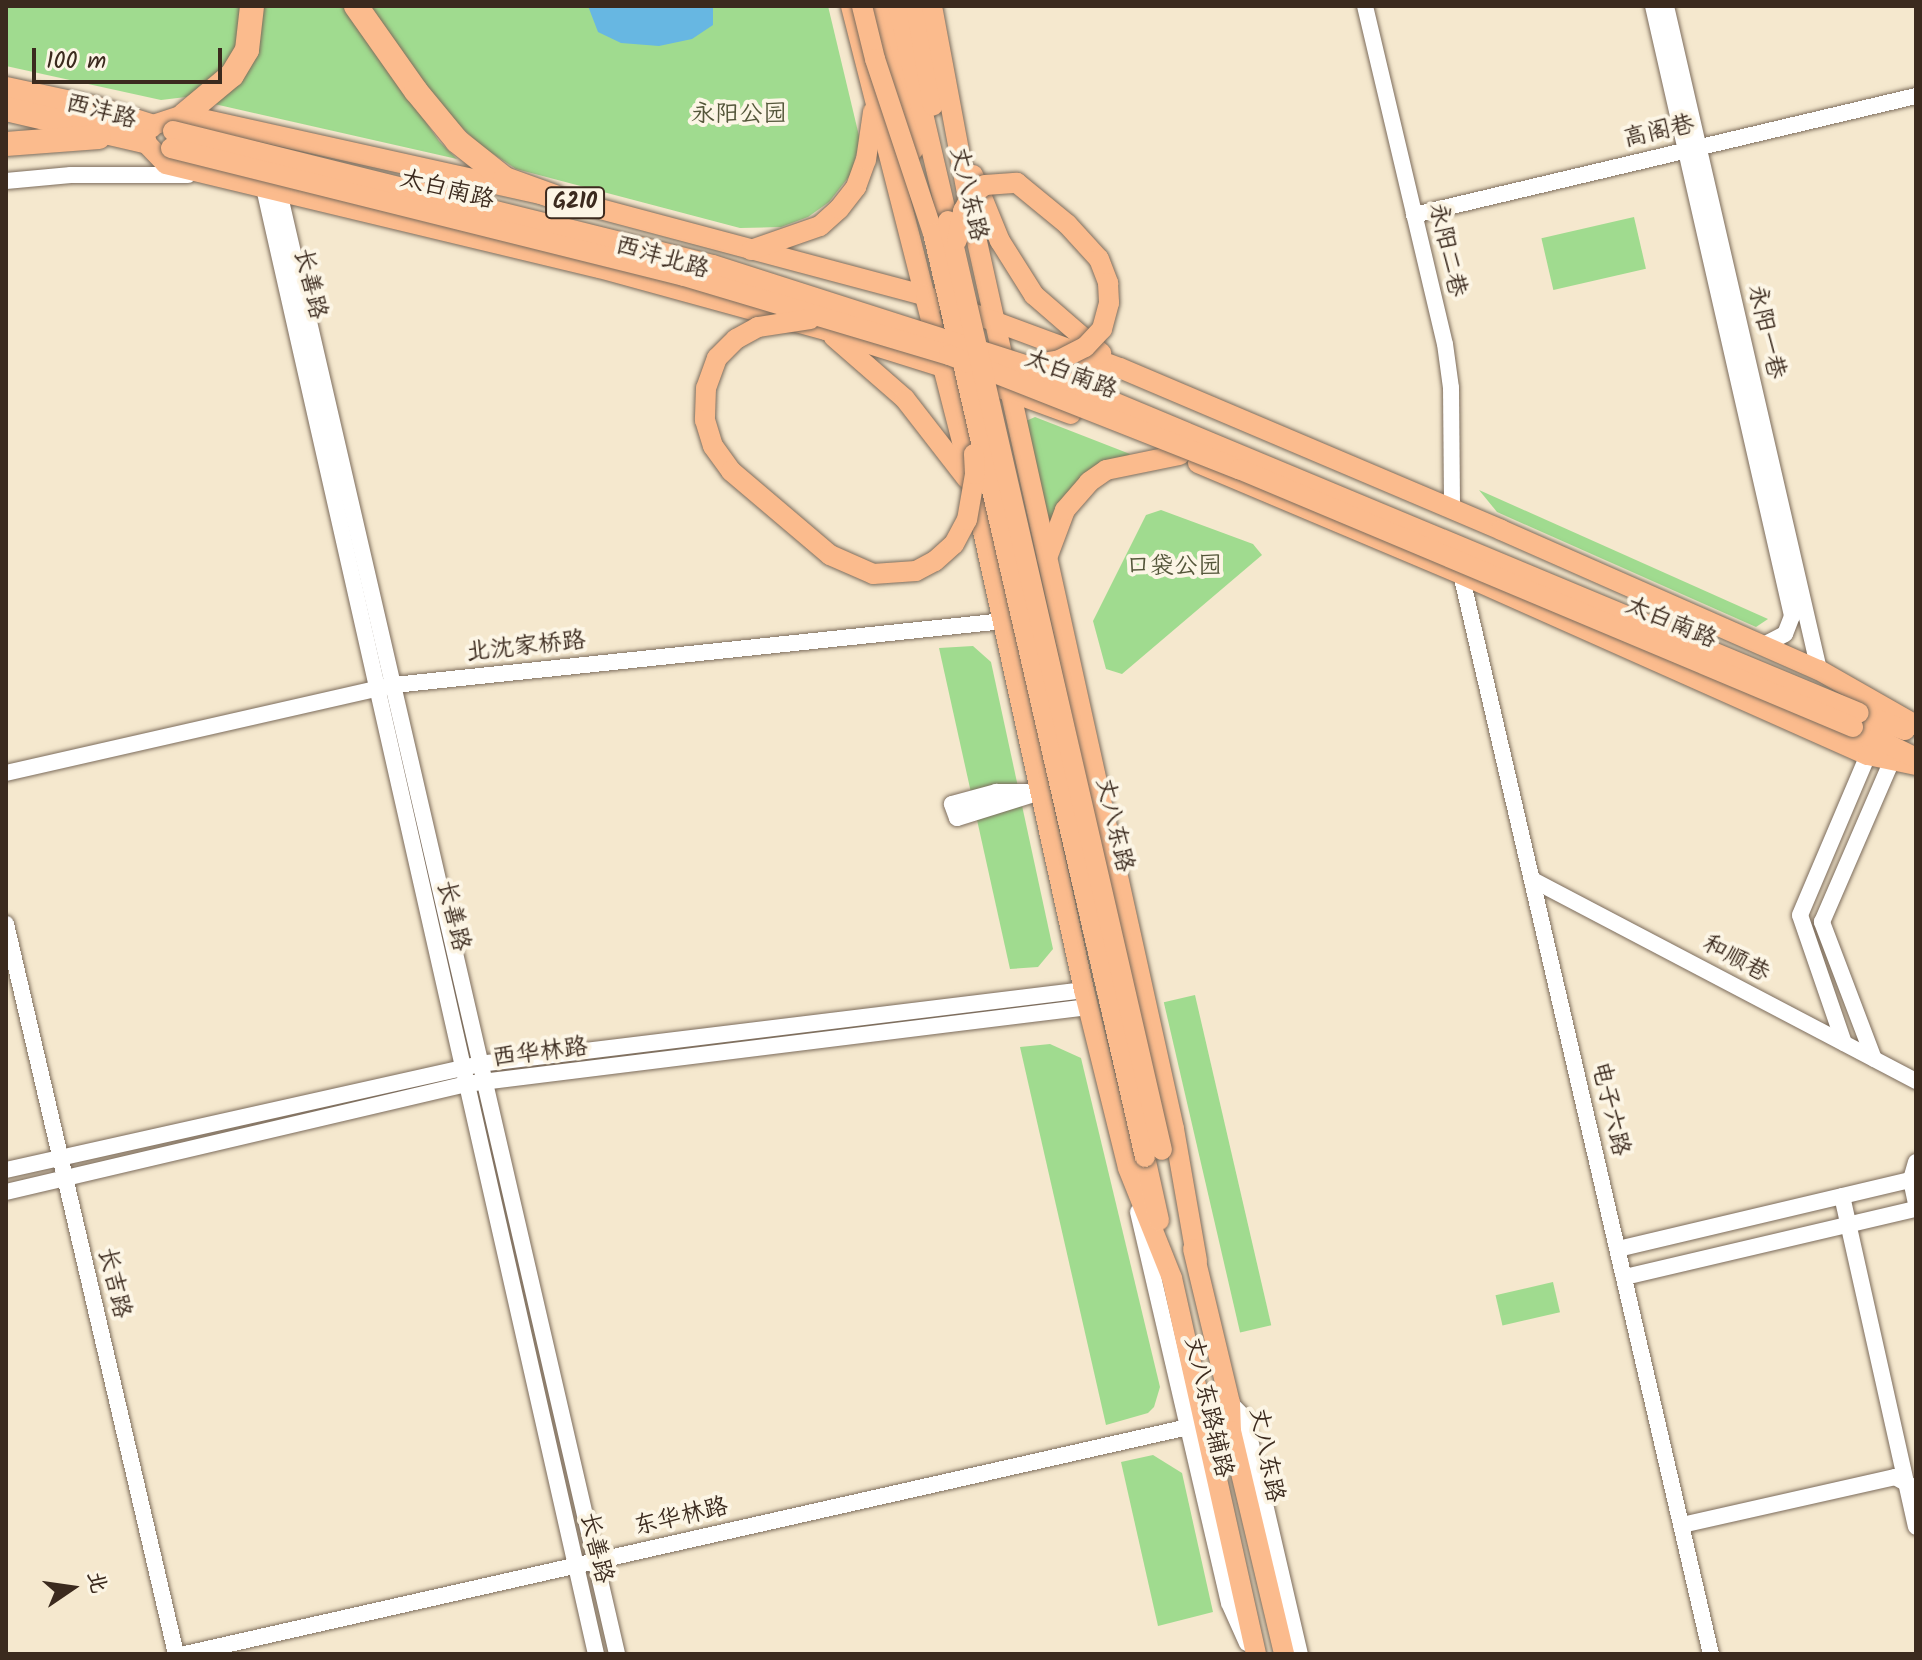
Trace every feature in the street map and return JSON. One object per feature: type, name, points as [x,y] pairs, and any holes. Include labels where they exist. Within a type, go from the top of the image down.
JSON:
[{"type":"highway","points":[[6,144],[157,133],[232,75],[247,50],[252,6]]},
{"type":"highway","points":[[356,6],[416,91],[457,141],[505,179],[555,197]]},
{"type":"highway","name":"西沣路","points":[[8,93],[157,133]]},
{"type":"main road","name":"丈八东路","points":[[851,6],[973,486],[1086,998],[1145,1158],[1197,1261],[1230,1403],[1231,1431],[1284,1654]]},
{"type":"main road","points":[[862,6],[875,59],[940,227]]},
{"type":"main road","name":"丈八东路","points":[[880,6],[940,227],[958,267],[1145,1158]]},
{"type":"main road","name":"丈八东路","points":[[898,6],[971,411],[1145,1158],[1254,1654]]},
{"type":"main road","points":[[916,6],[925,44],[940,227]]},
{"type":"main road","points":[[932,6],[995,321],[1174,1129],[1197,1261]]},
{"type":"main road","points":[[751,250],[820,226],[839,209],[856,187],[866,160],[874,104]]},
{"type":"main road","name":"西沣北路","points":[[995,321],[926,296],[555,197],[157,133],[166,164],[827,325],[1010,390]]},
{"type":"main road","name":"太白南路","points":[[157,133],[684,276],[827,325],[949,355],[1225,463],[1856,720],[1916,734]]},
{"type":"main road","name":"太白南路","points":[[157,133],[713,265],[1027,366],[1856,720],[1916,758]]},
{"type":"main road","points":[[957,135],[1000,241],[1034,295],[1120,368]]},
{"type":"main road","points":[[958,267],[956,230],[963,211],[972,195],[985,185],[1000,182],[1017,183],[1038,197],[1099,259],[1108,283],[1109,303],[1102,329],[1085,347],[1060,360],[1027,366]]},
{"type":"main road","points":[[971,411],[975,474],[967,520],[954,544],[935,561],[916,571],[894,575],[873,574],[830,555],[731,471],[713,446],[705,420],[706,388],[717,358],[736,339],[758,327],[787,320],[827,325],[905,399],[973,486]]},
{"type":"main road","name":"太白南路","points":[[995,321],[1120,368],[1452,508],[1819,670],[1916,725]]},
{"type":"main road","name":"太白南路","points":[[1010,390],[1179,455],[1461,574],[1868,755],[1916,765]]},
{"type":"main road","points":[[1047,558],[1065,510],[1089,482],[1106,470],[1179,455]]},
{"type":"street","name":"永阳二巷","points":[[1365,6],[1445,344],[1451,388],[1452,508]]},
{"type":"street","name":"永阳一巷","points":[[1653,6],[1693,148],[1819,670]]},
{"type":"street","name":"永阳一巷","points":[[1666,6],[1792,616],[1785,634],[1761,646]]},
{"type":"street","name":"高阁巷","points":[[1414,215],[1916,96]]},
{"type":"street","points":[[6,181],[71,175],[208,174]]},
{"type":"street","name":"长善路","points":[[272,190],[394,685],[617,1654]]},
{"type":"street","name":"长善路","points":[[272,190],[377,688],[596,1654]]},
{"type":"street","name":"电子六路","points":[[1461,574],[1711,1654]]},
{"type":"street","name":"北沈家桥路","points":[[6,773],[394,685],[1002,622],[1058,613]]},
{"type":"street","points":[[1844,1043],[1800,915],[1868,755]]},
{"type":"street","points":[[1874,1059],[1822,922],[1892,760]]},
{"type":"street","name":"和顺巷","points":[[1533,880],[1916,1081]]},
{"type":"street","name":"长吉路","points":[[6,924],[176,1654]]},
{"type":"street","name":"西华林路","points":[[6,1192],[464,1076],[479,1064],[1086,998]]},
{"type":"street","name":"西华林路","points":[[6,1170],[464,1076],[484,1084],[1086,998]]},
{"type":"street","name":"丈八东路辅路","points":[[1145,1158],[1188,1427],[1229,1603],[1254,1654]]},
{"type":"street","points":[[1625,1277],[1916,1206],[1911,1180],[1916,1162]]},
{"type":"street","points":[[1618,1249],[1911,1180]]},
{"type":"street","points":[[1842,1196],[1911,1485],[1916,1527]]},
{"type":"street","name":"丈八东路辅路","points":[[1230,1403],[1245,1418],[1300,1654]]},
{"type":"street","name":"东华林路","points":[[185,1654],[1188,1427]]},
{"type":"street","points":[[1208,1436],[1231,1431]]},
{"type":"street","points":[[1682,1525],[1895,1477],[1911,1485]]},
{"type":"green space","points":[[6,6],[245,6],[242,39],[230,66],[209,85],[186,97],[161,100],[6,66]]},
{"type":"green space","points":[[257,6],[345,6],[439,141],[457,159],[210,103]]},
{"type":"green space","name":"永阳公园","points":[[370,6],[828,6],[860,140],[851,174],[829,202],[808,217],[781,227],[740,228],[516,169],[481,146],[445,111]]},
{"type":"green space","points":[[1634,217],[1646,269],[1553,290],[1541,238]]},
{"type":"green space","points":[[1035,417],[1130,454],[1049,526],[1026,421]]},
{"type":"green space","points":[[1479,490],[1768,619],[1756,627],[1497,512]]},
{"type":"green space","name":"口袋公园","points":[[1161,510],[1253,544],[1262,555],[1122,674],[1106,669],[1093,621],[1146,515]]},
{"type":"green space","points":[[973,646],[991,662],[1053,949],[1038,967],[1010,969],[939,648]]},
{"type":"green space","points":[[1195,995],[1271,1325],[1240,1333],[1164,1002]]},
{"type":"green space","points":[[1050,1044],[1081,1058],[1160,1387],[1154,1407],[1148,1413],[1106,1425],[1020,1047]]},
{"type":"green space","points":[[1553,1282],[1560,1312],[1502,1325],[1496,1295]]},
{"type":"green space","points":[[1153,1455],[1182,1473],[1213,1612],[1158,1626],[1121,1462]]},
{"type":"water","points":[[588,6],[713,6],[713,25],[692,39],[659,46],[621,43],[598,32]]}]
